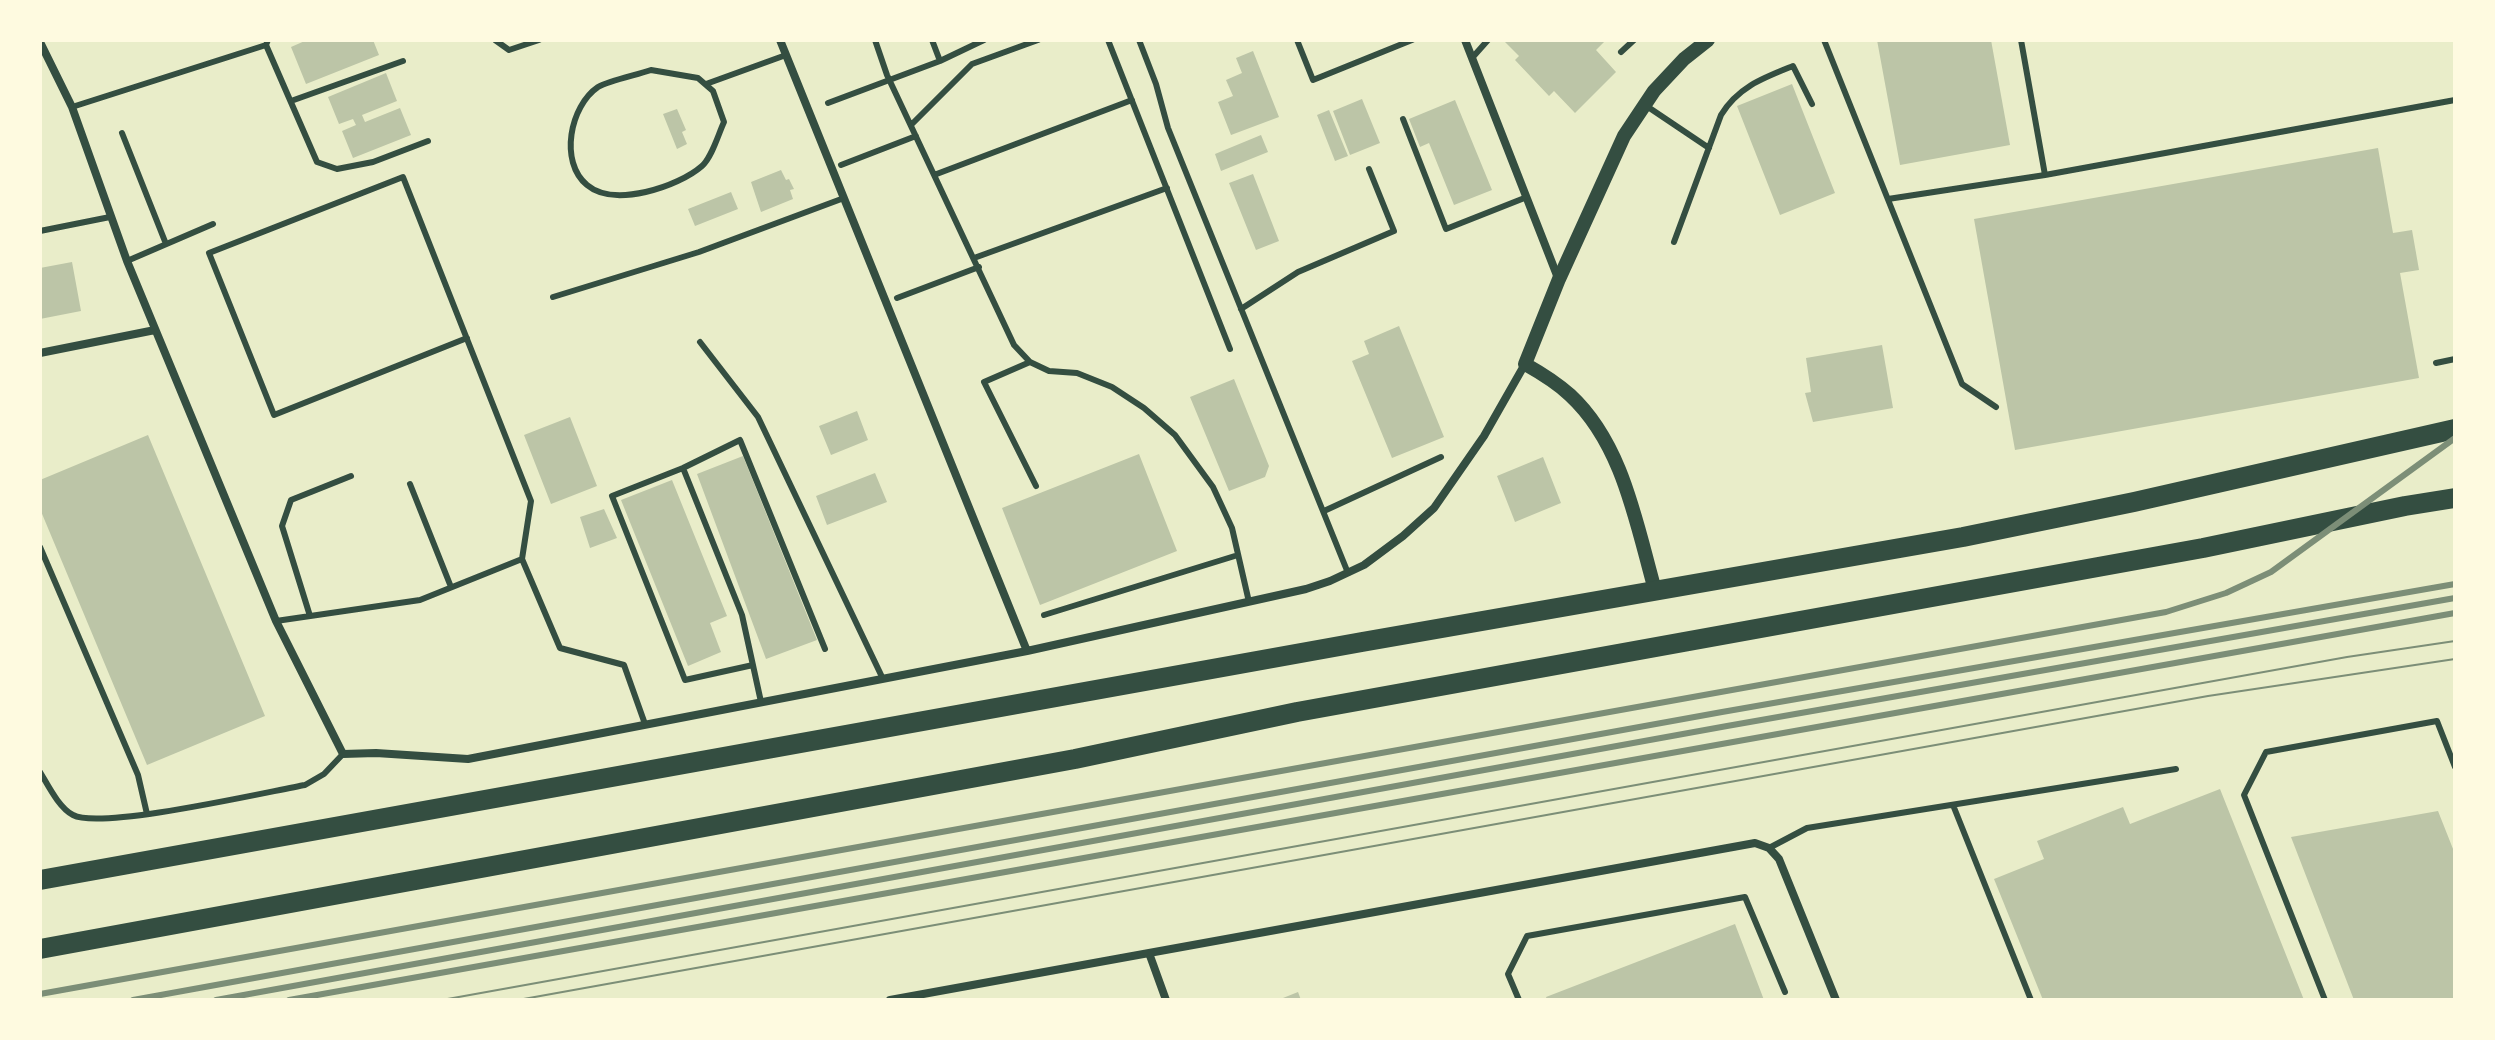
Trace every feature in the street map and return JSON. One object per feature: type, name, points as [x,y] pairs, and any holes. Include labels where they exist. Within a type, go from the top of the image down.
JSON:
[{"type":"highway","points":[[40,880],[2045,522],[2455,429]]},
{"type":"highway","points":[[40,949],[1075,759],[1297,712],[2203,548],[2455,498]]},
{"type":"street","points":[[780,40],[1027,651]]},
{"type":"street","points":[[1465,40],[1559,279]]},
{"type":"street","points":[[40,42],[43,56],[72,107],[127,261],[276,621],[343,754],[468,759],[1027,651],[1306,589],[1364,565],[1434,508],[1484,436],[1525,364],[1559,279],[1624,136],[1645,105],[1684,59],[1708,40]]},
{"type":"street","points":[[40,353],[155,330]]},
{"type":"street","points":[[1525,364],[1572,396],[1605,439],[1627,493],[1655,590]]},
{"type":"street","points":[[893,1000],[1755,843],[1769,848],[1779,859],[1836,1000]]},
{"type":"street","points":[[1149,953],[1166,1000]]},
{"type":"lane","points":[[495,40],[509,50],[539,40]]},
{"type":"lane","points":[[875,40],[890,81],[1014,345],[1030,362],[1049,371],[1077,373],[1112,387],[1144,408],[1175,435],[1213,487],[1232,528],[1249,602]]},
{"type":"lane","points":[[932,40],[940,61]]},
{"type":"lane","points":[[828,103],[940,61],[984,40]]},
{"type":"lane","points":[[911,125],[972,64],[1038,40]]},
{"type":"lane","points":[[1108,40],[1230,349]]},
{"type":"lane","points":[[1139,40],[1168,128],[1348,573]]},
{"type":"lane","points":[[1297,40],[1313,80],[1412,40]]},
{"type":"lane","points":[[1472,58],[1488,40]]},
{"type":"lane","points":[[1621,52],[1634,40]]},
{"type":"lane","points":[[1824,40],[1962,384],[1996,407]]},
{"type":"lane","points":[[2021,40],[2045,175]]},
{"type":"lane","points":[[72,107],[267,42],[317,162],[337,169],[373,162],[428,141]]},
{"type":"lane","points":[[706,84],[786,55]]},
{"type":"lane","points":[[291,101],[403,61]]},
{"type":"lane","points":[[1674,242],[1721,115],[1730,100],[1744,87],[1793,66],[1812,104]]},
{"type":"lane","points":[[651,70],[698,78],[706,84],[713,91],[724,122],[704,165],[671,185],[619,197],[587,185],[571,160],[575,114],[598,87],[651,70]]},
{"type":"lane","points":[[934,175],[1132,100]]},
{"type":"lane","points":[[1888,199],[2045,175],[2455,100]]},
{"type":"lane","points":[[1645,105],[1709,148]]},
{"type":"lane","points":[[1403,119],[1446,229],[1527,197]]},
{"type":"lane","points":[[122,133],[166,244]]},
{"type":"lane","points":[[841,165],[916,136]]},
{"type":"lane","points":[[1241,309],[1298,272],[1394,231],[1369,169]]},
{"type":"lane","points":[[467,338],[274,415],[209,253],[403,177],[467,338],[531,501],[522,559],[560,648],[624,665],[645,724]]},
{"type":"lane","points":[[974,258],[1167,188]]},
{"type":"lane","points":[[553,297],[699,252],[844,198]]},
{"type":"lane","points":[[40,231],[110,217]]},
{"type":"lane","points":[[127,261],[213,224]]},
{"type":"lane","points":[[897,298],[979,267]]},
{"type":"lane","points":[[700,342],[758,417],[883,679]]},
{"type":"lane","points":[[2436,363],[2455,359]]},
{"type":"lane","points":[[1030,362],[984,382],[1036,486]]},
{"type":"lane","points":[[753,665],[685,680],[612,496],[683,468],[740,440],[825,649]]},
{"type":"lane","points":[[1324,511],[1441,457]]},
{"type":"lane","points":[[683,468],[742,615],[761,702]]},
{"type":"lane","points":[[310,616],[282,526],[291,500],[351,476]]},
{"type":"lane","points":[[410,484],[451,587]]},
{"type":"lane","points":[[40,547],[138,775],[147,814]]},
{"type":"lane","points":[[1044,615],[1238,555]]},
{"type":"lane","points":[[276,621],[420,600],[522,559]]},
{"type":"lane","points":[[2325,1000],[2244,795],[2266,752],[2437,721],[2455,767]]},
{"type":"lane","points":[[40,772],[71,815],[87,820],[147,814],[305,785],[324,774],[343,754]]},
{"type":"lane","points":[[1769,848],[1807,828],[2176,769]]},
{"type":"lane","points":[[1953,805],[2031,1000]]},
{"type":"lane","points":[[1519,1000],[1508,974],[1527,936],[1745,897],[1785,992]]},
{"type":"building","points":[[307,40],[373,40],[379,55],[306,84],[291,47]]},
{"type":"building","points":[[1503,40],[1606,40],[1596,50],[1616,72],[1575,113],[1554,91],[1549,96],[1515,60],[1519,56]]},
{"type":"building","points":[[1877,40],[1991,40],[2010,145],[1900,165]]},
{"type":"building","points":[[1253,51],[1279,117],[1231,135],[1218,102],[1233,96],[1226,80],[1242,73],[1236,58]]},
{"type":"building","points":[[386,73],[397,101],[362,115],[365,122],[400,108],[411,135],[353,158],[342,131],[356,125],[353,119],[339,124],[328,97]]},
{"type":"building","points":[[1792,84],[1835,193],[1780,215],[1737,106]]},
{"type":"building","points":[[1362,99],[1380,143],[1350,155],[1333,111]]},
{"type":"building","points":[[1455,100],[1492,190],[1454,205],[1429,143],[1420,147],[1409,119]]},
{"type":"building","points":[[677,109],[686,130],[682,132],[687,144],[677,149],[663,114]]},
{"type":"building","points":[[1329,110],[1348,156],[1335,161],[1317,115]]},
{"type":"building","points":[[1261,135],[1268,152],[1221,171],[1215,154]]},
{"type":"building","points":[[2378,148],[2393,233],[2412,230],[2419,270],[2400,273],[2419,378],[2015,450],[1974,219]]},
{"type":"building","points":[[781,170],[794,189],[790,190],[793,199],[761,212],[751,182]]},
{"type":"building","points":[[1253,174],[1279,241],[1256,250],[1229,183]]},
{"type":"building","points":[[731,192],[738,209],[695,226],[688,209]]},
{"type":"building","points":[[72,262],[81,311],[40,319],[40,268]]},
{"type":"building","points":[[1399,326],[1444,437],[1392,458],[1352,361],[1369,354],[1364,341]]},
{"type":"building","points":[[1882,345],[1893,408],[1813,422],[1805,393],[1811,392],[1806,358]]},
{"type":"building","points":[[1234,379],[1269,466],[1265,477],[1229,491],[1190,397]]},
{"type":"building","points":[[857,411],[868,440],[831,455],[819,426]]},
{"type":"building","points":[[570,417],[597,486],[551,504],[524,435]]},
{"type":"building","points":[[148,435],[265,716],[147,765],[40,509],[40,480]]},
{"type":"building","points":[[1139,454],[1177,551],[1040,605],[1002,508]]},
{"type":"building","points":[[743,456],[817,640],[766,659],[697,474]]},
{"type":"building","points":[[1543,457],[1561,503],[1515,522],[1497,476]]},
{"type":"building","points":[[875,473],[887,502],[827,525],[816,496]]},
{"type":"building","points":[[672,480],[727,616],[710,623],[721,652],[688,666],[621,500]]},
{"type":"building","points":[[604,509],[617,538],[590,548],[580,517]]},
{"type":"building","points":[[2220,789],[2304,1000],[2043,1000],[1994,879],[2044,859],[2037,841],[2123,807],[2130,824]]},
{"type":"building","points":[[2438,811],[2455,854],[2455,1000],[2354,1000],[2291,837]]},
{"type":"building","points":[[1735,924],[1764,1000],[1547,1000],[1546,997]]},
{"type":"building","points":[[1298,992],[1301,1000],[1278,1000]]},
{"type":"tram line","points":[[442,1000],[2347,657],[2455,641]]},
{"type":"tram line","points":[[518,1000],[2208,696],[2455,659]]},
{"type":"railway","points":[[40,994],[2166,612],[2226,593],[2271,572],[2455,438]]},
{"type":"railway","points":[[133,1000],[1722,712],[2455,584]]},
{"type":"railway","points":[[216,1000],[1727,726],[2455,598]]},
{"type":"railway","points":[[289,1000],[2455,613]]}]
